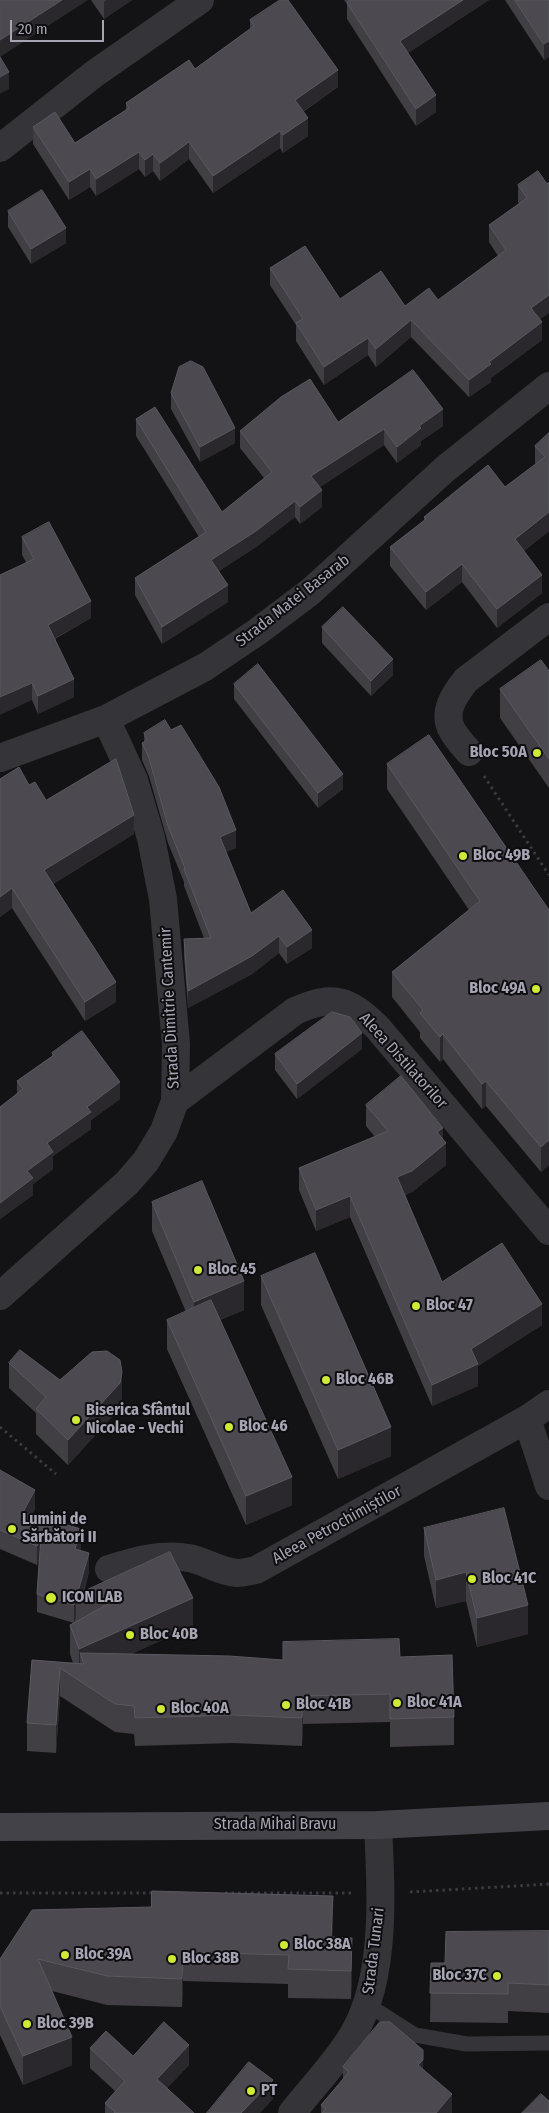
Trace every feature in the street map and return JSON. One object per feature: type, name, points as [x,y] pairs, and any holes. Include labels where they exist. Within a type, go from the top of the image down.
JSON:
[{"type":"main road","name":"Strada Mihai Bravu","points":[[0,1827],[378,1825],[549,1816]]},
{"type":"street","points":[[0,148],[94,74],[200,0]]},
{"type":"street","name":"Strada Matei Basarab","points":[[0,758],[106,719],[205,667],[257,632],[310,592],[445,468],[549,386]]},
{"type":"street","points":[[469,752],[452,730],[448,717],[455,693],[466,680],[549,617]]},
{"type":"street","name":"Strada Dimitrie Cantemir","points":[[0,1296],[128,1183],[146,1161],[164,1131],[175,1101],[176,1044],[163,899],[152,838],[136,789],[106,719]]},
{"type":"street","name":"Aleea Distilatorilor","points":[[175,1101],[295,1011],[315,1002],[338,1001],[360,1010],[377,1027],[549,1230]]},
{"type":"street","name":"Aleea Petrochimiștilor","points":[[109,1569],[144,1559],[167,1556],[188,1558],[208,1563],[224,1571],[237,1573],[256,1570],[527,1419],[549,1404]]},
{"type":"street","points":[[527,1419],[549,1486]]},
{"type":"street","name":"Strada Tunari","points":[[292,2113],[348,2044],[368,2005],[375,1976],[381,1893],[378,1825]]},
{"type":"lane","points":[[368,2005],[415,2035],[467,2044],[549,2043]]},
{"type":"path","points":[[469,752],[549,875]]},
{"type":"path","points":[[0,1427],[56,1474]]},
{"type":"path","points":[[224,1893],[381,1893],[549,1884]]},
{"type":"path","points":[[0,1893],[166,1893]]},
{"type":"building","points":[[0,0],[62,0],[0,40]]},
{"type":"building","points":[[280,0],[288,0],[338,70],[295,100],[308,118],[283,135],[280,131],[213,176],[189,142],[160,163],[153,154],[145,160],[139,152],[96,179],[90,169],[69,182],[33,127],[55,112],[75,143],[129,108],[126,103],[189,60],[195,69],[254,26],[250,20]]},
{"type":"building","points":[[350,0],[463,0],[400,41],[436,95],[416,109],[347,3]]},
{"type":"building","points":[[515,0],[549,0],[549,41],[544,44]]},
{"type":"building","points":[[0,57],[9,72],[0,77]]},
{"type":"building","points":[[538,171],[547,184],[549,182],[549,295],[531,308],[542,322],[489,362],[491,364],[469,380],[411,320],[376,349],[368,338],[324,367],[296,323],[303,319],[270,268],[305,246],[340,299],[381,271],[405,306],[429,288],[438,300],[506,250],[489,225],[527,198],[518,185]]},
{"type":"building","points":[[42,190],[66,228],[31,249],[8,211]]},
{"type":"building","points":[[191,361],[203,367],[235,428],[200,447],[171,393],[179,367]]},
{"type":"building","points":[[413,370],[443,409],[419,426],[421,428],[397,447],[384,429],[311,476],[322,490],[300,507],[295,501],[256,531],[211,560],[228,585],[162,627],[135,578],[206,532],[136,419],[155,407],[222,512],[272,472],[240,431],[281,397],[310,379],[338,422]]},
{"type":"building","points":[[549,433],[549,512],[515,539],[542,575],[497,609],[462,564],[426,592],[390,547],[426,519],[424,517],[488,465],[505,487],[545,457],[535,446]]},
{"type":"building","points":[[49,522],[91,601],[48,625],[74,679],[38,696],[32,683],[0,697],[0,575],[34,559],[22,537]]},
{"type":"building","points":[[343,607],[393,659],[371,681],[322,627]]},
{"type":"building","points":[[541,660],[549,671],[549,759],[500,689]]},
{"type":"building","points":[[258,664],[343,774],[318,793],[234,684]]},
{"type":"building","points":[[165,720],[171,730],[181,725],[219,787],[236,830],[220,837],[251,913],[283,890],[312,930],[287,947],[279,936],[252,956],[188,991],[184,939],[211,938],[168,826],[149,758],[142,743],[147,740],[144,733]]},
{"type":"building","points":[[429,735],[549,910],[549,1140],[541,1147],[486,1081],[482,1084],[443,1034],[440,1037],[420,1013],[423,1010],[392,972],[480,901],[387,764]]},
{"type":"building","points":[[116,759],[134,815],[44,870],[116,982],[85,1002],[12,888],[0,897],[0,779],[19,767],[29,785],[35,782],[46,800]]},
{"type":"building","points":[[332,1012],[350,1017],[362,1033],[297,1084],[275,1054]]},
{"type":"building","points":[[82,1031],[120,1082],[87,1107],[91,1112],[47,1143],[53,1152],[27,1171],[33,1178],[0,1203],[0,1107],[23,1089],[17,1081],[54,1055],[52,1053]]},
{"type":"building","points":[[401,1076],[443,1128],[437,1132],[446,1143],[412,1171],[397,1177],[442,1282],[502,1243],[542,1304],[471,1349],[478,1364],[432,1385],[350,1196],[316,1210],[299,1168],[388,1131],[366,1105]]},
{"type":"building","points":[[202,1181],[244,1281],[194,1302],[152,1202]]},
{"type":"building","name":"Bloc 46B","points":[[315,1253],[391,1427],[338,1450],[261,1276]]},
{"type":"building","name":"Bloc 46","points":[[211,1300],[292,1477],[246,1496],[167,1320]]},
{"type":"building","points":[[20,1350],[60,1380],[92,1352],[107,1351],[120,1360],[122,1372],[120,1383],[68,1440],[36,1409],[46,1397],[9,1363]]},
{"type":"building","points":[[0,1470],[35,1490],[23,1512],[81,1529],[75,1549],[89,1553],[74,1605],[37,1594],[41,1537],[37,1546],[0,1530]]},
{"type":"building","points":[[504,1508],[528,1605],[477,1618],[466,1572],[436,1580],[424,1528]]},
{"type":"building","points":[[170,1552],[193,1598],[79,1649],[70,1625],[108,1604],[76,1595]]},
{"type":"building","points":[[399,1639],[400,1657],[452,1655],[454,1717],[390,1719],[390,1694],[303,1696],[302,1718],[233,1715],[135,1718],[134,1706],[115,1704],[60,1668],[56,1725],[27,1723],[32,1660],[84,1664],[80,1653],[229,1656],[283,1660],[283,1642]]},
{"type":"building","points":[[152,1891],[333,1896],[331,1937],[352,1938],[351,1971],[288,1969],[289,1955],[183,1952],[182,1979],[107,1976],[38,1959],[72,2037],[23,2056],[0,2006],[0,1959],[32,1910],[151,1907]]},
{"type":"building","points":[[549,1931],[549,1985],[508,1983],[508,1994],[430,1993],[431,1963],[445,1963],[446,1932]]},
{"type":"building","points":[[164,2022],[189,2045],[157,2079],[194,2113],[114,2113],[105,2103],[125,2081],[90,2048],[106,2031],[133,2056]]},
{"type":"building","points":[[380,2022],[390,2022],[423,2050],[423,2060],[418,2065],[452,2094],[436,2113],[322,2113],[326,2109],[321,2105],[349,2072],[343,2067]]},
{"type":"building","points":[[249,2062],[273,2080],[241,2113],[207,2113]]},
{"type":"building","points":[[541,2094],[549,2101],[549,2113],[522,2113]]},
{"type":"place","name":"Bloc 50A","points":[[537,753]]},
{"type":"place","name":"Bloc 49B","points":[[463,856]]},
{"type":"place","name":"Bloc 49A","points":[[536,989]]},
{"type":"place","name":"Bloc 45","points":[[198,1270]]},
{"type":"place","name":"Bloc 47","points":[[416,1306]]},
{"type":"place","name":"Bloc 46B","points":[[326,1380]]},
{"type":"place","name":"Biserica Sfântul Nicolae - Vechi","points":[[76,1420]]},
{"type":"place","name":"Bloc 46","points":[[229,1427]]},
{"type":"place","name":"Lumini de Sărbători II","points":[[12,1529]]},
{"type":"place","name":"Bloc 41C","points":[[472,1579]]},
{"type":"place","name":"ICON LAB","points":[[51,1598]]},
{"type":"place","name":"Bloc 40B","points":[[130,1635]]},
{"type":"place","name":"Bloc 41A","points":[[397,1703]]},
{"type":"place","name":"Bloc 41B","points":[[286,1705]]},
{"type":"place","name":"Bloc 40A","points":[[161,1709]]},
{"type":"place","name":"Bloc 38A","points":[[284,1945]]},
{"type":"place","name":"Bloc 39A","points":[[65,1955]]},
{"type":"place","name":"Bloc 38B","points":[[172,1959]]},
{"type":"place","name":"Bloc 37C","points":[[497,1976]]},
{"type":"place","name":"Bloc 39B","points":[[27,2024]]},
{"type":"place","name":"PT","points":[[251,2091]]}]
